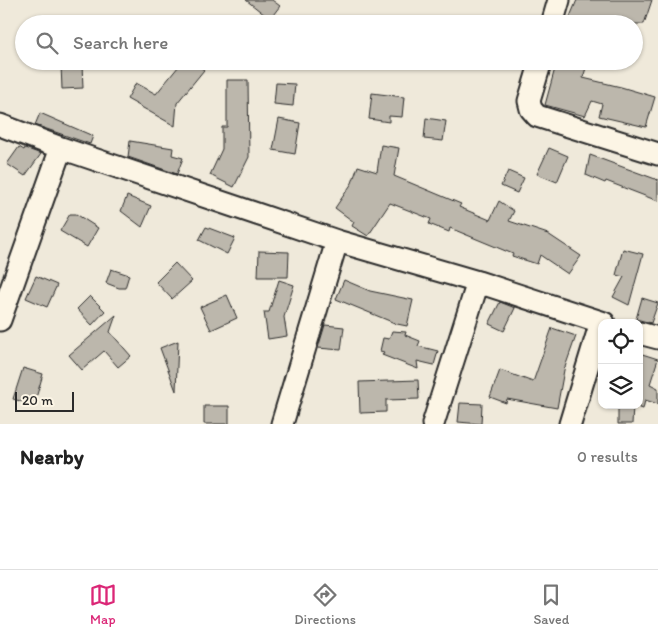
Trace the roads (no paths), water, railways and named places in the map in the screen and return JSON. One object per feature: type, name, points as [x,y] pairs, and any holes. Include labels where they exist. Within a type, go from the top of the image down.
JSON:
[{"type":"street","points":[[555,15],[559,0]]},
{"type":"street","points":[[538,70],[529,101],[537,116],[658,154]]},
{"type":"street","points":[[0,125],[61,148],[337,241],[478,282],[598,321]]},
{"type":"street","points":[[0,320],[61,148]]},
{"type":"street","points":[[282,424],[337,241]]},
{"type":"street","points":[[433,424],[478,282]]},
{"type":"street","points":[[643,334],[658,338]]},
{"type":"street","points":[[570,424],[598,335]]}]
